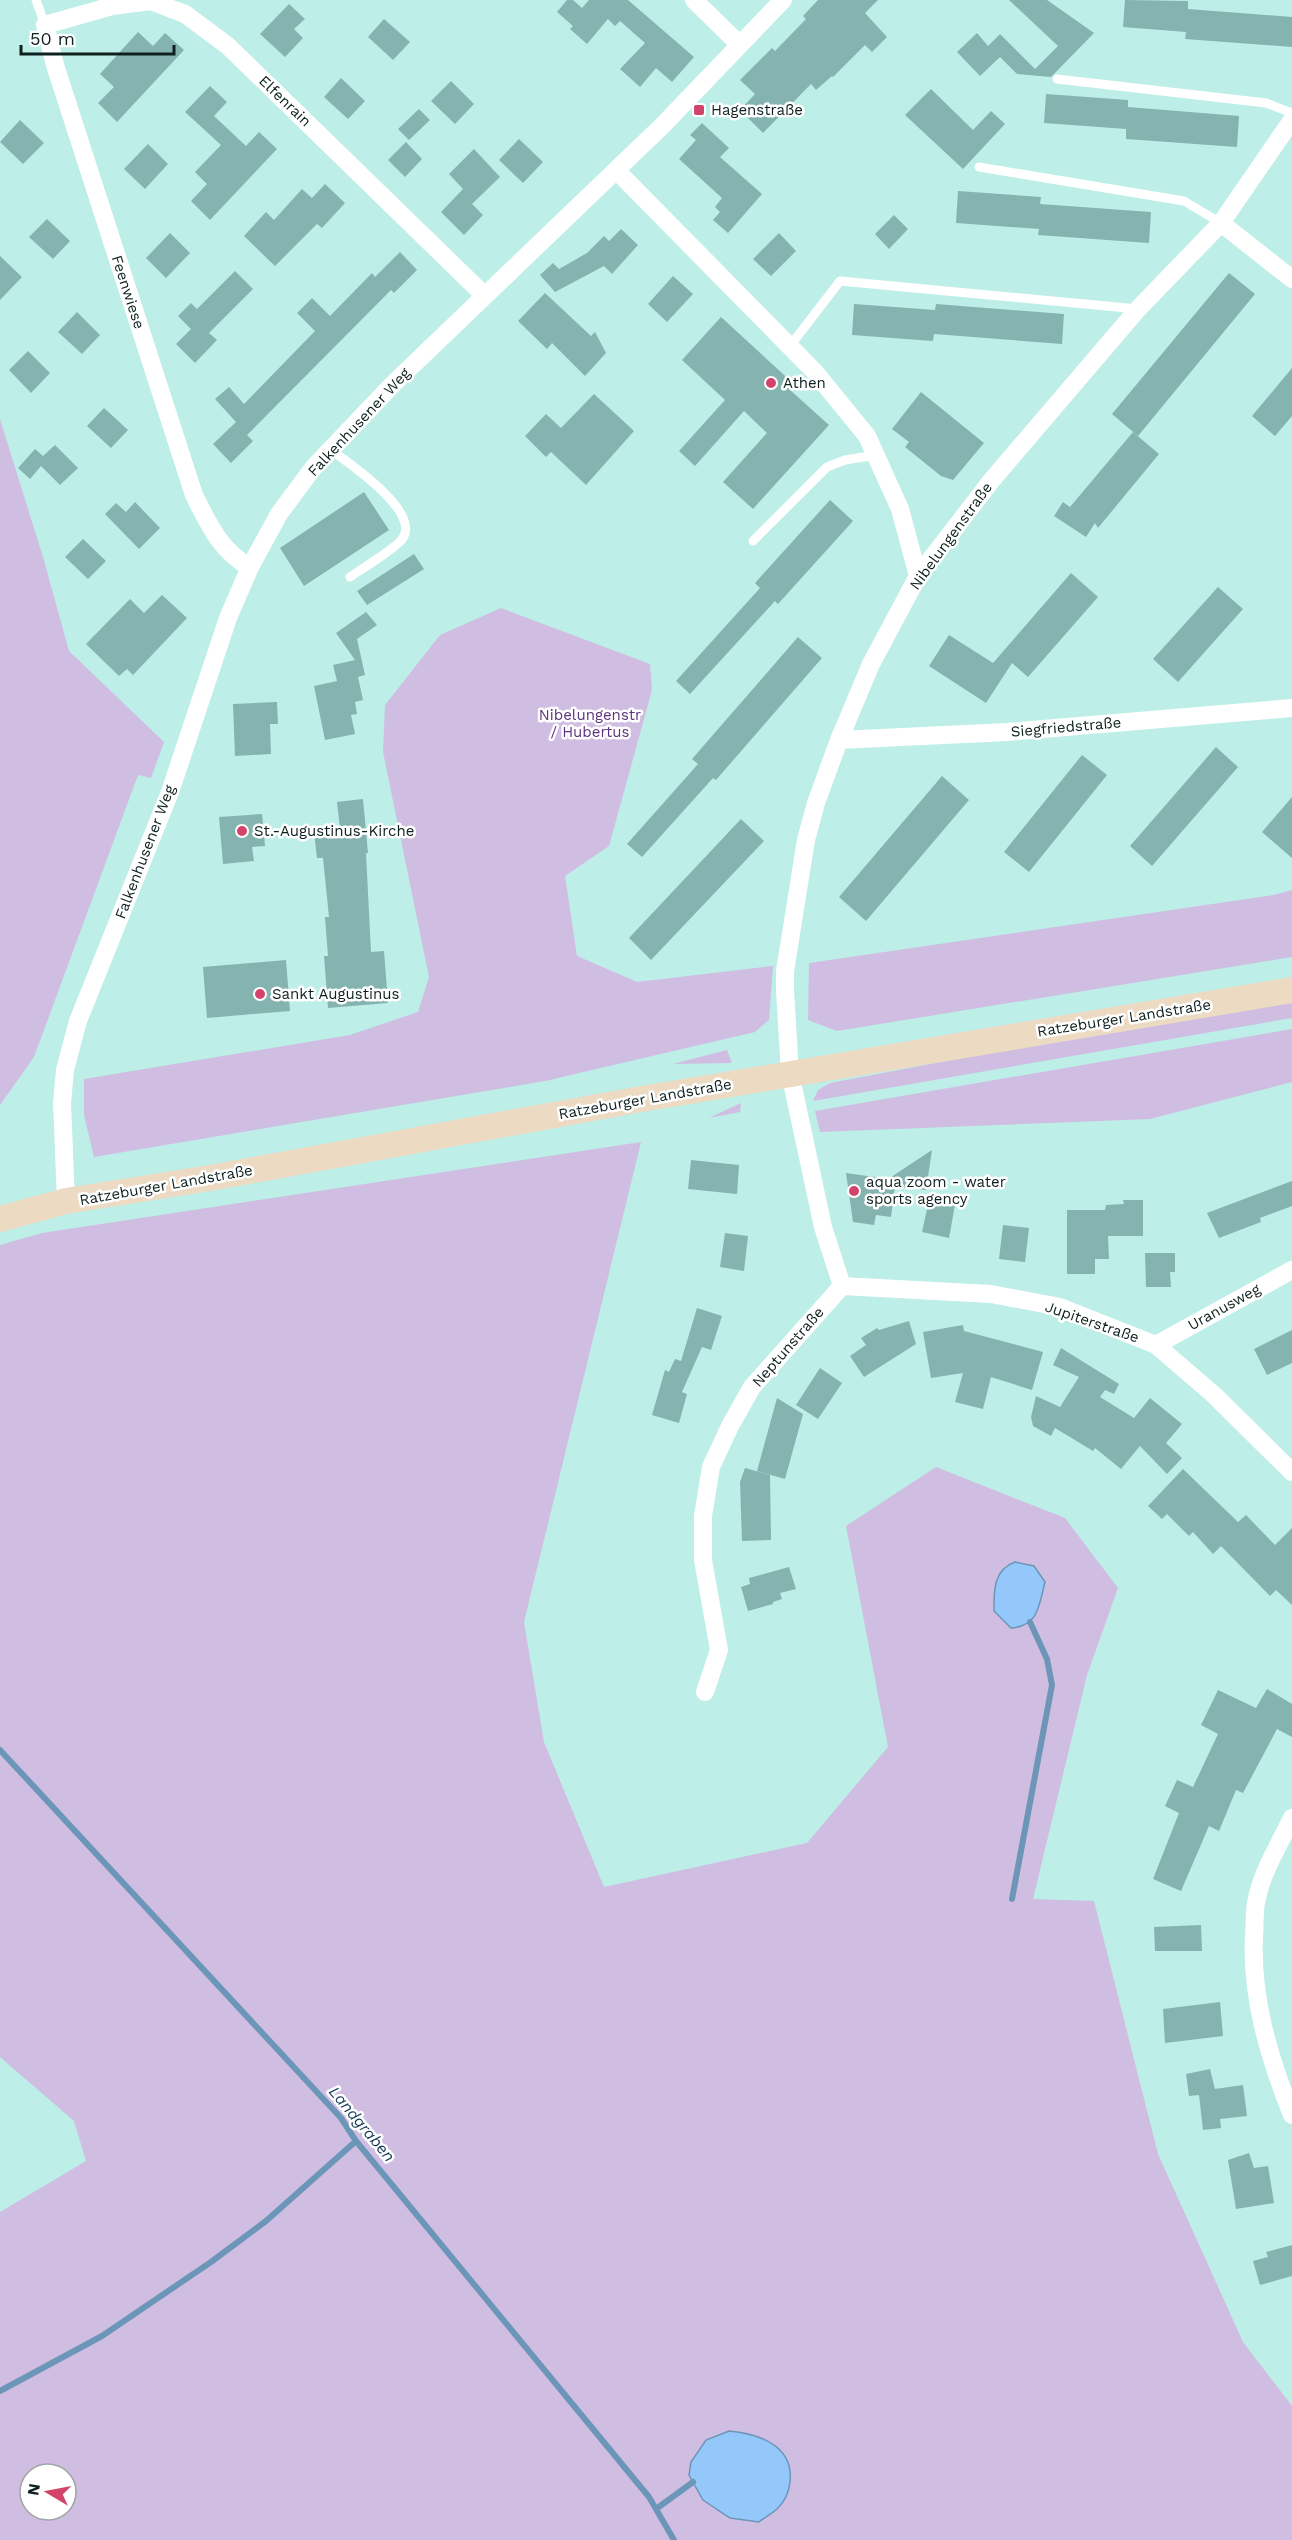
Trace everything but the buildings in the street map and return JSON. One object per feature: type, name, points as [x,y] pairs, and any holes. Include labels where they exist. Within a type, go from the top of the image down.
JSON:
[{"type":"main road","name":"Ratzeburger Landstraße","points":[[0,1219],[66,1202],[790,1073],[1292,990]]},
{"type":"street","points":[[694,0],[739,44]]},
{"type":"street","name":"Falkenhusener Weg","points":[[66,1202],[62,1102],[65,1070],[78,1021],[170,792],[228,618],[250,567],[279,514],[313,468],[484,295],[662,126],[783,0]]},
{"type":"street","name":"Elfenrain","points":[[45,25],[112,6],[151,1],[185,14],[230,48],[484,295]]},
{"type":"street","name":"Feenwiese","points":[[45,25],[55,65],[194,495],[223,546],[238,561],[250,567]]},
{"type":"street","name":"Nibelungenstraße","points":[[790,1073],[786,1033],[785,971],[806,840],[816,802],[871,664],[918,576],[991,481],[1138,309],[1221,223],[1292,120]]},
{"type":"street","points":[[616,170],[814,371],[867,436],[900,509],[918,576]]},
{"type":"street","points":[[1221,223],[1292,279]]},
{"type":"street","name":"Siegfriedstraße","points":[[839,740],[1008,732],[1292,708]]},
{"type":"street","points":[[790,1073],[823,1227],[842,1286]]},
{"type":"street","name":"Uranusweg","points":[[1156,1345],[1292,1270]]},
{"type":"street","name":"Jupiterstraße","points":[[842,1286],[991,1294],[1060,1307],[1156,1345],[1214,1394],[1292,1472]]},
{"type":"street","name":"Neptunstraße","points":[[705,1692],[719,1650],[703,1560],[703,1516],[711,1467],[752,1387],[842,1286]]},
{"type":"street","points":[[1292,1818],[1267,1868],[1256,1904],[1253,1966],[1260,2017],[1277,2077],[1292,2115]]},
{"type":"lane","name":"Feenwiese","points":[[36,0],[45,25]]},
{"type":"lane","points":[[1057,79],[1266,103],[1292,113]]},
{"type":"lane","points":[[979,167],[1184,201],[1221,223]]},
{"type":"lane","points":[[790,346],[840,281],[1138,309]]},
{"type":"lane","points":[[331,450],[376,484],[405,519],[407,528],[403,540],[350,577]]},
{"type":"lane","points":[[753,541],[827,467],[845,460],[876,455]]},
{"type":"green space","points":[[0,419],[43,557],[69,651],[164,742],[151,778],[138,775],[34,1057],[0,1105]]},
{"type":"green space","name":"Nibelungenstr / Hubertus","points":[[501,608],[650,664],[652,690],[609,846],[565,876],[577,956],[637,982],[773,966],[769,1020],[755,1032],[545,1081],[94,1157],[84,1115],[84,1079],[350,1035],[418,1012],[429,977],[383,752],[385,705],[440,635]]},
{"type":"green space","points":[[1292,890],[1292,957],[837,1031],[808,1020],[809,963],[1274,895]]},
{"type":"green space","points":[[1292,1000],[1292,1018],[813,1101],[818,1090],[830,1083],[1084,1035]]},
{"type":"green space","points":[[1292,1029],[1292,1082],[1150,1119],[820,1132],[815,1111]]},
{"type":"green space","points":[[727,1050],[732,1063],[673,1064]]},
{"type":"green space","points":[[741,1103],[740,1112],[709,1118]]},
{"type":"green space","points":[[641,1142],[524,1622],[544,1742],[604,1887],[807,1843],[888,1747],[846,1526],[936,1467],[1065,1518],[1118,1588],[1087,1675],[1033,1899],[1094,1901],[1158,2154],[1243,2342],[1292,2406],[1292,2540],[0,2540],[0,2212],[86,2161],[74,2121],[0,2057],[0,1245],[42,1233]],"holes":[[[745,2433],[766,2440],[785,2454],[787,2486],[783,2500],[759,2522]]]},
{"type":"water","points":[[1015,1562],[1034,1566],[1045,1582],[1039,1606],[1032,1619],[1011,1628],[994,1611],[994,1596],[996,1582],[1002,1570]]},
{"type":"water","points":[[729,2431],[763,2439],[773,2444],[787,2459],[790,2482],[786,2496],[778,2508],[759,2522],[730,2518],[703,2500],[689,2475],[691,2462],[706,2440]]},
{"type":"waterway","points":[[1012,1899],[1052,1685],[1047,1659],[1030,1622]]},
{"type":"waterway","name":"Landgraben","points":[[0,1750],[341,2118],[356,2141],[649,2497],[674,2540]]},
{"type":"waterway","points":[[0,2391],[102,2336],[211,2262],[266,2221],[356,2141]]},
{"type":"waterway","points":[[656,2509],[693,2482]]},
{"type":"place","name":"Hagenstraße","points":[[699,110]]},
{"type":"place","name":"Athen","points":[[771,383]]},
{"type":"place","name":"St.-Augustinus-Kirche","points":[[242,831]]},
{"type":"place","name":"Sankt Augustinus","points":[[260,994]]},
{"type":"place","name":"aqua zoom - water sports agency","points":[[854,1191]]}]
